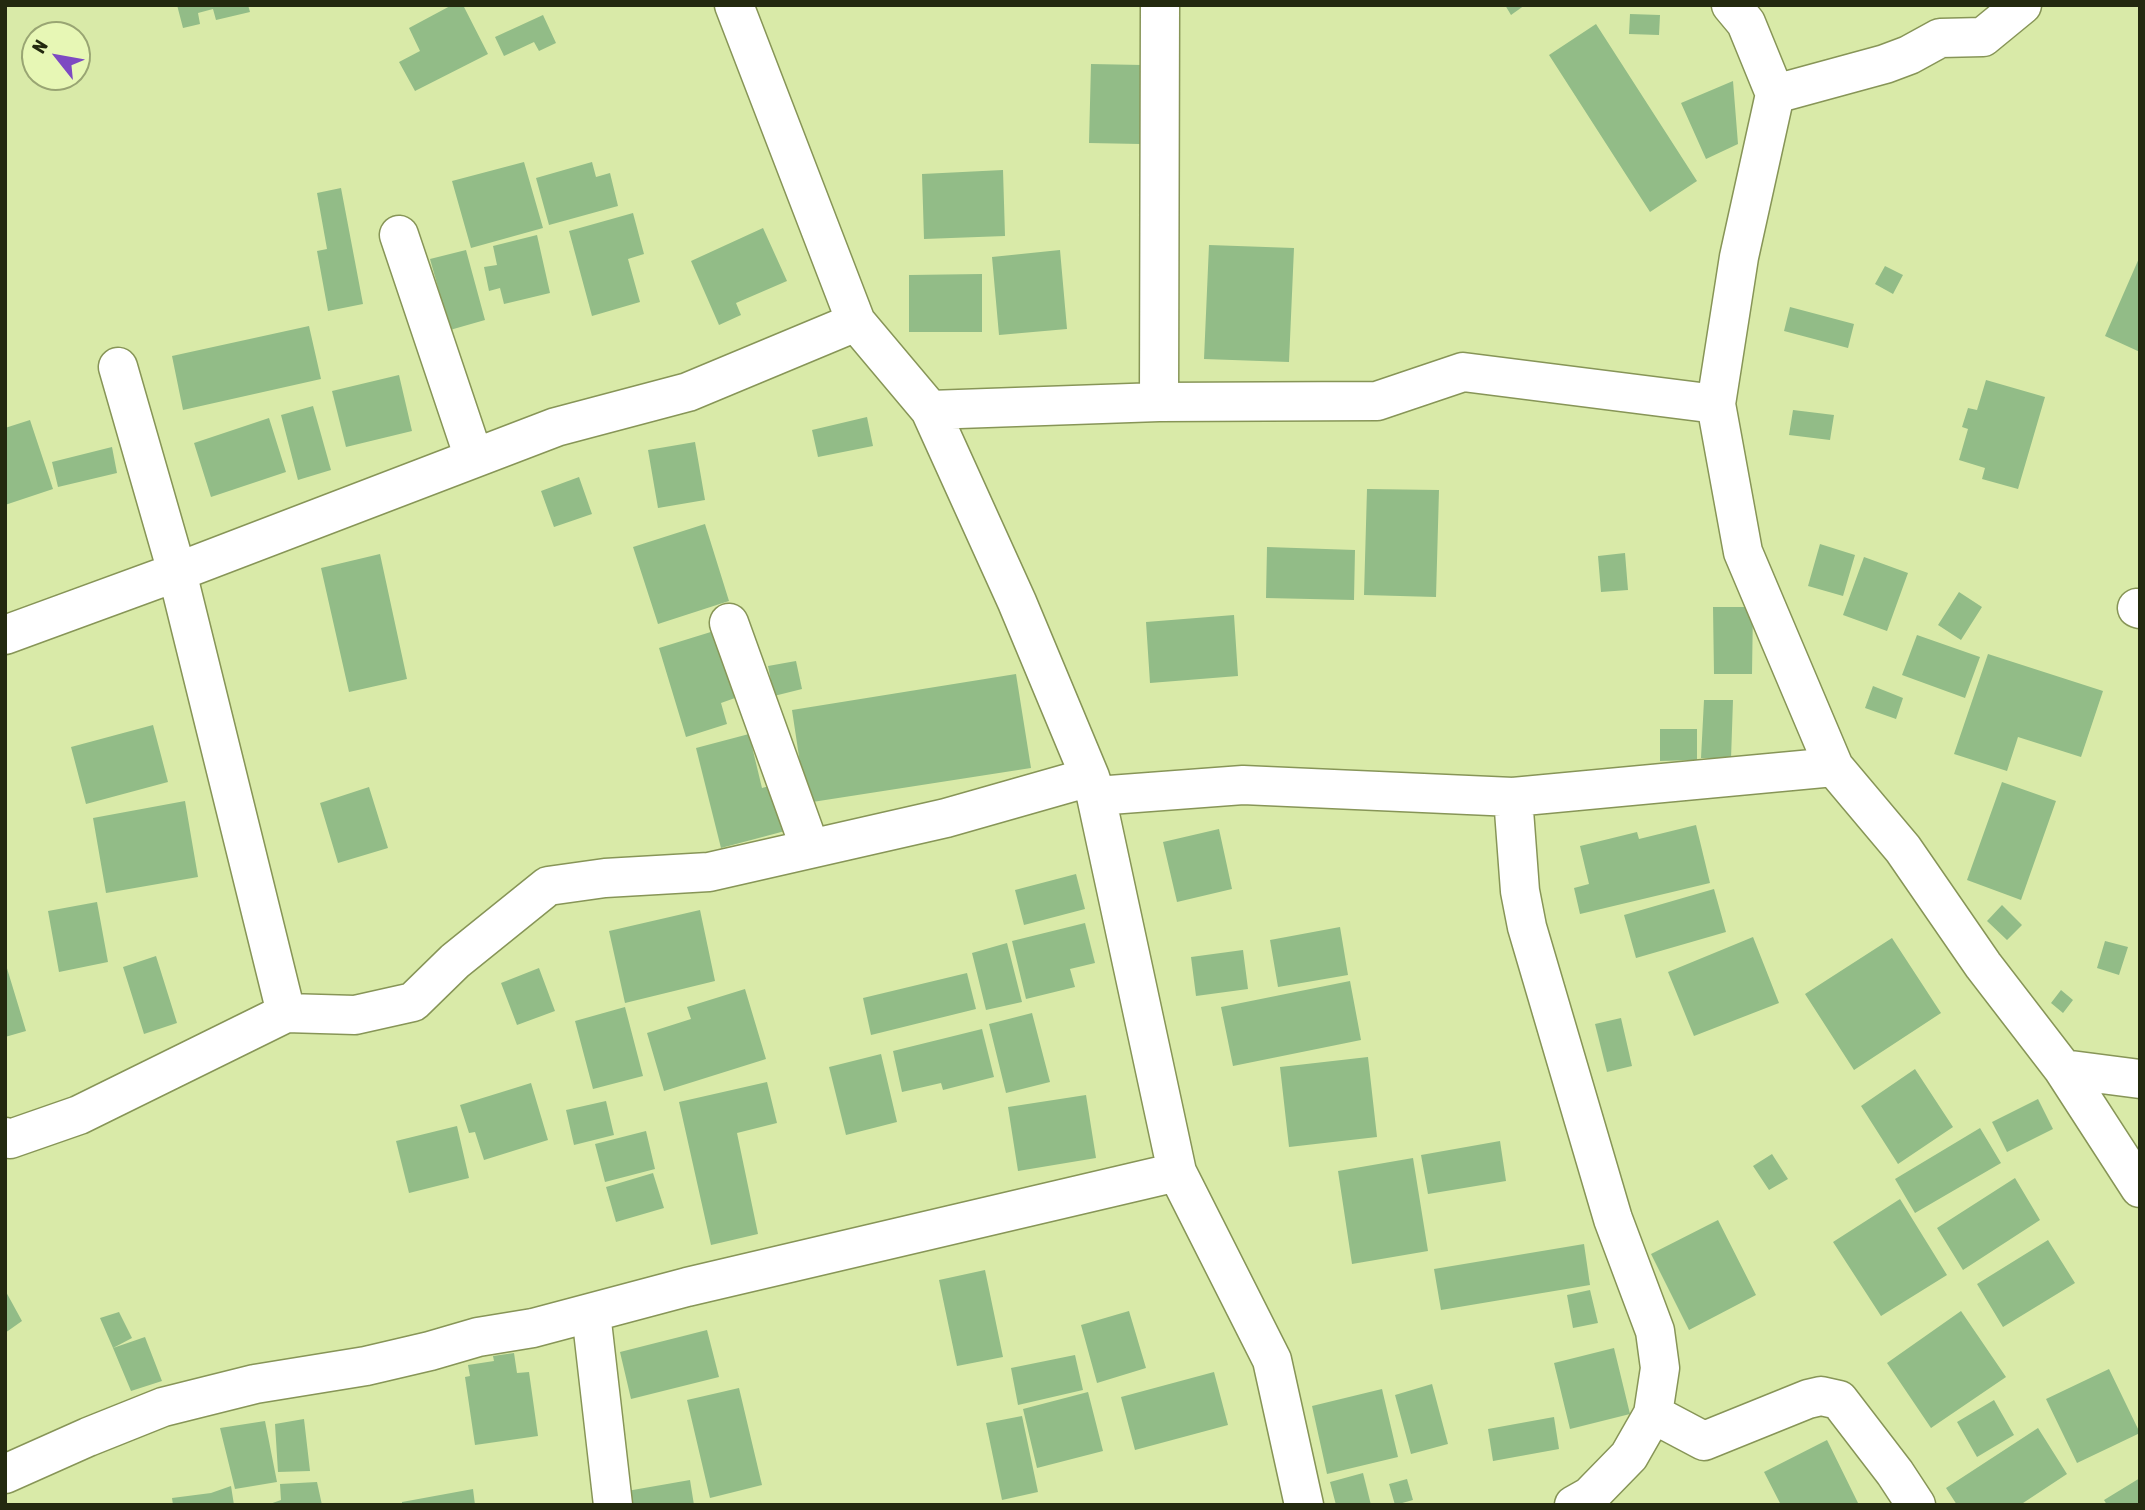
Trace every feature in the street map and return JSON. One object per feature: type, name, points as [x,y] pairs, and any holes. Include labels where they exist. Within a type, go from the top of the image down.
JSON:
[{"type":"street","points":[[734,5],[856,322],[930,410],[1017,602],[1093,787],[1177,1172],[1272,1360],[1304,1505]]},
{"type":"street","points":[[1158,402],[1160,5]]},
{"type":"street","points":[[1731,5],[1746,23],[1775,94],[1740,257],[1716,404],[1743,552],[1834,767],[1903,849],[1983,965],[2063,1069],[2140,1188]]},
{"type":"street","points":[[1775,94],[1885,64],[1909,55],[1940,37],[1983,37],[2022,5]]},
{"type":"street","points":[[399,235],[474,458]]},
{"type":"street","points":[[6,634],[177,572],[556,427],[688,392],[856,322]]},
{"type":"street","points":[[118,367],[177,572],[286,1013]]},
{"type":"street","points":[[930,410],[1158,402],[1377,401],[1463,372],[1716,404]]},
{"type":"street","points":[[729,623],[810,848]]},
{"type":"street","points":[[5,1137],[10,1139],[79,1115],[286,1013],[355,1015],[413,1002],[455,961],[548,886],[605,878],[709,872],[1093,787],[1243,785],[1513,797],[1834,767]]},
{"type":"street","points":[[1513,797],[1520,891],[1527,927],[1613,1219],[1655,1331],[1660,1368],[1653,1414],[1629,1456],[1590,1496],[1574,1505]]},
{"type":"street","points":[[2063,1069],[2140,1079]]},
{"type":"street","points":[[5,1474],[88,1437],[163,1408],[255,1384],[366,1366],[478,1337],[533,1328],[687,1287],[1177,1172]]},
{"type":"street","points":[[591,1313],[613,1505]]},
{"type":"street","points":[[1653,1414],[1704,1441],[1808,1399],[1821,1396],[1839,1401],[1895,1473],[1916,1505]]},
{"type":"building","points":[[177,5],[248,5],[250,12],[216,20],[213,9],[198,13],[200,24],[183,28]]},
{"type":"building","points":[[452,5],[463,5],[488,54],[415,91],[399,62],[420,51],[409,28]]},
{"type":"building","points":[[1505,5],[1525,5],[1511,15]]},
{"type":"building","points":[[1630,14],[1660,15],[1659,35],[1629,34]]},
{"type":"building","points":[[543,15],[556,43],[539,51],[534,42],[504,56],[495,37]]},
{"type":"building","points":[[1596,24],[1697,181],[1650,212],[1549,55]]},
{"type":"building","points":[[1091,64],[1142,65],[1140,144],[1089,143]]},
{"type":"building","points":[[1733,81],[1738,144],[1706,159],[1681,103]]},
{"type":"building","points":[[524,162],[543,228],[471,248],[452,181]]},
{"type":"building","points":[[592,162],[596,177],[610,173],[618,206],[549,225],[536,178]]},
{"type":"building","points":[[1003,170],[1005,236],[924,239],[922,174]]},
{"type":"building","points":[[341,188],[363,304],[328,311],[317,251],[327,249],[317,193]]},
{"type":"building","points":[[633,213],[644,254],[628,259],[640,302],[592,316],[569,231]]},
{"type":"building","points":[[763,228],[787,281],[736,303],[741,315],[719,325],[691,261]]},
{"type":"building","points":[[537,235],[550,293],[504,304],[500,288],[489,291],[484,267],[497,265],[493,246]]},
{"type":"building","points":[[1209,245],[1294,248],[1289,362],[1204,359]]},
{"type":"building","points":[[466,250],[485,320],[450,330],[430,259]]},
{"type":"building","points":[[1060,250],[1067,329],[999,335],[992,257]]},
{"type":"building","points":[[2140,256],[2140,352],[2105,336]]},
{"type":"building","points":[[1885,266],[1903,275],[1893,294],[1875,284]]},
{"type":"building","points":[[982,274],[982,332],[909,332],[909,275]]},
{"type":"building","points":[[1790,307],[1854,324],[1848,348],[1784,331]]},
{"type":"building","points":[[309,326],[321,379],[183,410],[172,356]]},
{"type":"building","points":[[399,375],[412,431],[346,447],[332,391]]},
{"type":"building","points":[[1986,380],[2045,397],[2018,489],[1982,479],[1985,468],[1959,460],[1968,429],[1962,427],[1968,408],[1977,410]]},
{"type":"building","points":[[313,406],[331,470],[298,480],[281,415]]},
{"type":"building","points":[[1793,410],[1834,415],[1830,440],[1789,435]]},
{"type":"building","points":[[867,417],[873,446],[818,457],[812,430]]},
{"type":"building","points":[[269,418],[286,472],[211,497],[194,443]]},
{"type":"building","points":[[30,420],[53,489],[5,505],[5,428]]},
{"type":"building","points":[[695,442],[705,500],[658,508],[648,450]]},
{"type":"building","points":[[112,447],[117,473],[58,487],[52,462]]},
{"type":"building","points":[[579,477],[592,514],[554,527],[541,491]]},
{"type":"building","points":[[1367,489],[1439,490],[1436,597],[1364,595]]},
{"type":"building","points":[[705,524],[729,601],[658,624],[633,547]]},
{"type":"building","points":[[1820,544],[1855,555],[1843,596],[1808,586]]},
{"type":"building","points":[[1267,547],[1355,550],[1354,600],[1266,598]]},
{"type":"building","points":[[1625,553],[1628,590],[1601,592],[1598,556]]},
{"type":"building","points":[[380,554],[407,679],[349,692],[321,568]]},
{"type":"building","points":[[1864,557],[1908,573],[1887,631],[1843,615]]},
{"type":"building","points":[[1959,592],[1982,607],[1961,640],[1938,625]]},
{"type":"building","points":[[1713,607],[1753,607],[1752,674],[1714,674]]},
{"type":"building","points":[[1234,615],[1238,676],[1150,683],[1146,622]]},
{"type":"building","points":[[714,631],[735,698],[721,703],[727,724],[686,737],[659,648]]},
{"type":"building","points":[[1917,635],[1980,657],[1965,698],[1902,675]]},
{"type":"building","points":[[1988,654],[2103,691],[2081,757],[2018,737],[2007,771],[1954,754]]},
{"type":"building","points":[[796,661],[802,689],[774,696],[768,666]]},
{"type":"building","points":[[1016,674],[1031,768],[806,803],[792,710]]},
{"type":"building","points":[[1873,686],[1903,698],[1896,719],[1865,708]]},
{"type":"building","points":[[1704,700],[1733,700],[1731,759],[1701,758]]},
{"type":"building","points":[[153,725],[168,782],[86,804],[71,747]]},
{"type":"building","points":[[1660,729],[1697,729],[1697,760],[1660,761]]},
{"type":"building","points":[[749,734],[762,788],[773,785],[785,831],[721,848],[696,748]]},
{"type":"building","points":[[2002,782],[2056,801],[2021,900],[1967,880]]},
{"type":"building","points":[[369,787],[388,848],[338,863],[320,803]]},
{"type":"building","points":[[185,801],[198,877],[106,893],[93,818]]},
{"type":"building","points":[[1696,825],[1710,883],[1580,914],[1574,888],[1589,884],[1580,846],[1637,832],[1639,839]]},
{"type":"building","points":[[1219,829],[1232,889],[1177,902],[1163,842]]},
{"type":"building","points":[[1076,874],[1085,909],[1024,925],[1015,890]]},
{"type":"building","points":[[1714,889],[1726,932],[1636,958],[1624,915]]},
{"type":"building","points":[[97,902],[108,962],[59,972],[48,911]]},
{"type":"building","points":[[2002,905],[2022,925],[2007,940],[1987,921]]},
{"type":"building","points":[[700,910],[715,981],[625,1003],[609,931]]},
{"type":"building","points":[[1085,923],[1095,963],[1070,969],[1075,987],[1026,999],[1012,941]]},
{"type":"building","points":[[1340,927],[1348,975],[1278,987],[1270,940]]},
{"type":"building","points":[[1753,937],[1779,1003],[1694,1036],[1668,972]]},
{"type":"building","points":[[1892,938],[1941,1013],[1854,1070],[1805,994]]},
{"type":"building","points":[[2105,941],[2128,947],[2119,975],[2097,968]]},
{"type":"building","points":[[1007,943],[1022,1002],[986,1010],[972,953]]},
{"type":"building","points":[[1243,950],[1248,989],[1196,996],[1191,957]]},
{"type":"building","points":[[156,956],[177,1023],[144,1034],[123,967]]},
{"type":"building","points":[[5,966],[26,1031],[5,1037]]},
{"type":"building","points":[[539,968],[555,1011],[517,1025],[501,983]]},
{"type":"building","points":[[967,973],[976,1009],[871,1035],[863,998]]},
{"type":"building","points":[[1350,981],[1361,1040],[1233,1066],[1221,1007]]},
{"type":"building","points":[[745,989],[766,1059],[664,1091],[647,1033],[691,1019],[687,1007]]},
{"type":"building","points":[[2061,990],[2073,1000],[2063,1013],[2051,1003]]},
{"type":"building","points":[[625,1007],[643,1076],[593,1089],[575,1021]]},
{"type":"building","points":[[1032,1013],[1050,1082],[1006,1093],[989,1024]]},
{"type":"building","points":[[1621,1018],[1632,1066],[1607,1072],[1595,1024]]},
{"type":"building","points":[[982,1029],[994,1077],[943,1090],[941,1083],[902,1092],[893,1051]]},
{"type":"building","points":[[881,1054],[897,1122],[846,1135],[829,1067]]},
{"type":"building","points":[[1368,1057],[1377,1137],[1289,1147],[1280,1067]]},
{"type":"building","points":[[1915,1069],[1953,1127],[1898,1164],[1861,1106]]},
{"type":"building","points":[[767,1082],[777,1123],[737,1133],[758,1234],[711,1245],[679,1102]]},
{"type":"building","points":[[531,1083],[548,1140],[484,1160],[475,1132],[469,1133],[460,1105]]},
{"type":"building","points":[[1086,1095],[1096,1158],[1018,1171],[1008,1107]]},
{"type":"building","points":[[2038,1099],[2053,1129],[2007,1152],[1992,1122]]},
{"type":"building","points":[[606,1101],[614,1135],[574,1145],[566,1110]]},
{"type":"building","points":[[457,1126],[469,1178],[409,1193],[396,1141]]},
{"type":"building","points":[[1980,1128],[2001,1163],[1915,1213],[1895,1179]]},
{"type":"building","points":[[646,1131],[655,1169],[605,1182],[595,1144]]},
{"type":"building","points":[[1500,1141],[1506,1181],[1428,1194],[1421,1155]]},
{"type":"building","points":[[1772,1154],[1788,1179],[1769,1190],[1753,1166]]},
{"type":"building","points":[[1413,1158],[1428,1251],[1352,1264],[1338,1171]]},
{"type":"building","points":[[653,1173],[664,1208],[616,1222],[606,1187]]},
{"type":"building","points":[[2015,1178],[2040,1220],[1963,1270],[1937,1228]]},
{"type":"building","points":[[1900,1199],[1947,1275],[1881,1316],[1833,1242]]},
{"type":"building","points":[[1718,1220],[1756,1295],[1689,1330],[1651,1254]]},
{"type":"building","points":[[2048,1240],[2075,1283],[2003,1327],[1977,1284]]},
{"type":"building","points":[[1584,1244],[1590,1285],[1441,1310],[1434,1269]]},
{"type":"building","points":[[985,1270],[1003,1357],[957,1366],[939,1280]]},
{"type":"building","points":[[5,1290],[22,1321],[5,1333]]},
{"type":"building","points":[[1590,1290],[1598,1323],[1573,1328],[1567,1295]]},
{"type":"building","points":[[1129,1311],[1146,1368],[1097,1383],[1081,1325]]},
{"type":"building","points":[[1961,1311],[2006,1377],[1931,1428],[1887,1363]]},
{"type":"building","points":[[119,1312],[132,1338],[113,1348],[100,1318]]},
{"type":"building","points":[[707,1330],[719,1377],[631,1399],[620,1352]]},
{"type":"building","points":[[145,1337],[162,1381],[131,1391],[113,1348]]},
{"type":"building","points":[[1614,1348],[1630,1414],[1570,1429],[1554,1363]]},
{"type":"building","points":[[514,1353],[517,1373],[529,1372],[538,1436],[475,1445],[465,1377],[470,1376],[468,1365],[494,1361],[493,1356]]},
{"type":"building","points":[[1075,1355],[1083,1390],[1018,1405],[1011,1368]]},
{"type":"building","points":[[2109,1369],[2140,1433],[2077,1463],[2046,1399]]},
{"type":"building","points":[[1214,1372],[1228,1425],[1135,1450],[1121,1397]]},
{"type":"building","points":[[1432,1384],[1448,1444],[1411,1454],[1395,1395]]},
{"type":"building","points":[[739,1388],[762,1485],[710,1498],[687,1400]]},
{"type":"building","points":[[1382,1389],[1398,1457],[1327,1474],[1312,1406]]},
{"type":"building","points":[[1088,1392],[1103,1451],[1037,1468],[1023,1409]]},
{"type":"building","points":[[1994,1400],[2014,1435],[1977,1457],[1957,1422]]},
{"type":"building","points":[[1022,1416],[1038,1492],[1002,1500],[986,1423]]},
{"type":"building","points":[[1554,1417],[1559,1449],[1493,1461],[1488,1429]]},
{"type":"building","points":[[304,1419],[310,1471],[278,1472],[275,1424]]},
{"type":"building","points":[[265,1421],[277,1482],[235,1489],[220,1428]]},
{"type":"building","points":[[2038,1428],[2067,1474],[2020,1505],[1957,1505],[1946,1488]]},
{"type":"building","points":[[1827,1440],[1859,1505],[1781,1505],[1764,1472]]},
{"type":"building","points":[[1363,1473],[1371,1505],[1336,1505],[1330,1482]]},
{"type":"building","points":[[2140,1478],[2140,1505],[2107,1505],[2104,1500]]},
{"type":"building","points":[[1407,1479],[1413,1500],[1395,1505],[1389,1484]]},
{"type":"building","points":[[690,1480],[694,1505],[629,1505],[627,1491]]},
{"type":"building","points":[[317,1482],[322,1505],[267,1505],[281,1500],[280,1484]]},
{"type":"building","points":[[231,1486],[234,1505],[173,1505],[172,1498],[211,1493]]},
{"type":"building","points":[[473,1489],[475,1505],[402,1505],[402,1502]]}]
